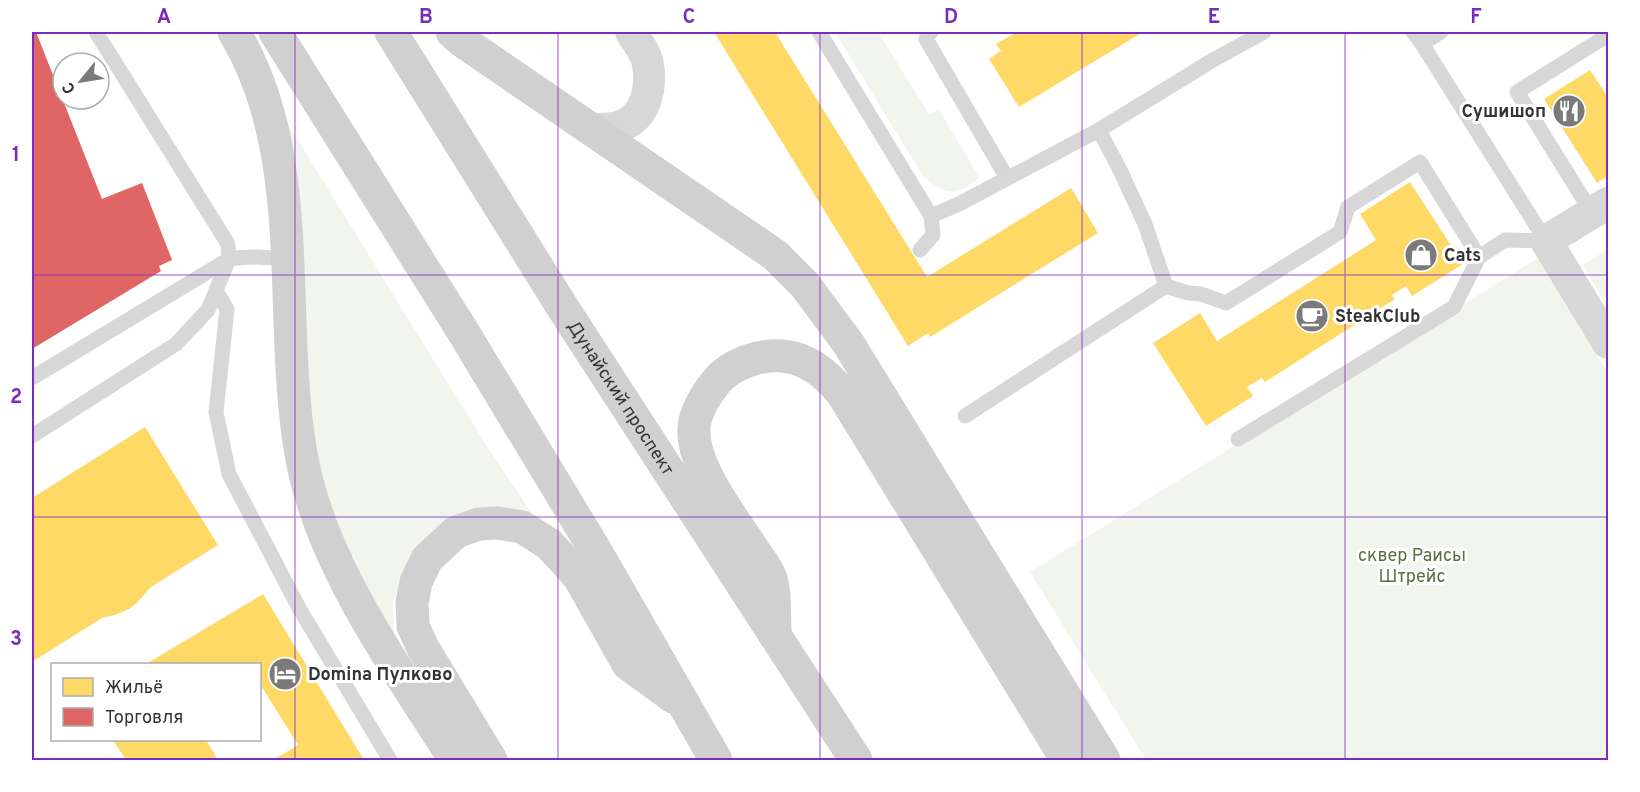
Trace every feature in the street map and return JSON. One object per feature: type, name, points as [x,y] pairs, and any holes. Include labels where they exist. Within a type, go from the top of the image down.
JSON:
[{"type":"main road","points":[[234,32],[262,94],[276,147],[284,200],[292,390],[301,456],[318,516],[344,577],[377,635],[455,760]]},
{"type":"main road","points":[[275,32],[468,339],[594,548],[716,760]]},
{"type":"main road","name":"Дунайский проспект","points":[[391,32],[561,304],[856,760]]},
{"type":"main road","points":[[452,32],[775,255],[805,285],[848,343],[1104,760]]},
{"type":"main road","points":[[775,634],[771,578],[705,473],[695,449],[695,419],[706,394],[722,375],[741,364],[768,354],[787,356],[811,364],[829,377],[842,393],[1067,760]]},
{"type":"main road","points":[[490,760],[423,648],[413,626],[412,603],[416,582],[427,559],[456,532],[479,524],[498,523],[522,527],[549,544],[579,577],[628,664],[684,705]]},
{"type":"street","points":[[590,129],[619,126],[636,117],[646,101],[649,79],[646,58],[631,32]]},
{"type":"street","points":[[1600,208],[1546,241],[1608,343]]},
{"type":"lane","points":[[32,436],[176,344],[208,310],[229,259],[228,244],[96,32]]},
{"type":"lane","points":[[819,32],[931,216],[933,235],[920,250]]},
{"type":"lane","points":[[931,32],[926,39],[1007,178]]},
{"type":"lane","points":[[931,216],[959,204],[1099,130],[1263,32]]},
{"type":"lane","points":[[1441,32],[1420,36],[1484,144],[1546,241]]},
{"type":"lane","points":[[1600,208],[1517,92],[1608,36]]},
{"type":"lane","points":[[1099,130],[1145,224],[1166,286]]},
{"type":"lane","points":[[1166,286],[1188,293],[1202,294],[1226,303],[1340,232],[1348,207],[1420,162],[1479,257]]},
{"type":"lane","points":[[1238,439],[1454,307],[1479,257],[1505,240],[1546,241]]},
{"type":"lane","points":[[32,378],[229,259],[267,256],[286,260]]},
{"type":"lane","points":[[965,416],[1166,286]]},
{"type":"lane","points":[[216,291],[227,309],[216,412],[229,474],[299,608],[390,760]]},
{"type":"green space","points":[[835,32],[878,32],[929,114],[939,110],[979,177],[977,180],[961,189],[949,191],[933,185],[923,176]]},
{"type":"green space","points":[[283,116],[486,445],[535,518],[407,567],[393,602],[394,635],[346,555],[314,455]]},
{"type":"green space","points":[[1608,249],[1608,307],[1583,265]]},
{"type":"green space","name":"сквер Раисы Штрейс","points":[[1538,258],[1608,373],[1608,757],[1602,760],[1146,760],[1030,572]]},
{"type":"building: Жильё","points":[[714,32],[775,32],[927,277],[1071,188],[1098,233],[930,337],[928,333],[908,346]]},
{"type":"building: Жильё","points":[[1017,32],[1143,32],[1019,107],[989,59],[1001,51],[996,44]]},
{"type":"building: Жильё","points":[[1590,70],[1608,97],[1608,176],[1597,183],[1544,99]]},
{"type":"building: Жильё","points":[[1410,182],[1463,264],[1412,296],[1406,286],[1392,295],[1395,299],[1265,382],[1262,378],[1247,387],[1253,396],[1206,426],[1153,343],[1200,313],[1217,341],[1376,240],[1360,214]]},
{"type":"building: Жильё","points":[[142,183],[172,260],[32,316],[32,227]]},
{"type":"building: Жильё","points":[[145,427],[218,545],[151,587],[129,609],[102,618],[32,662],[32,498]]},
{"type":"building: Жильё","name":"Domina Пулково","points":[[263,594],[364,760],[273,760],[298,745],[261,686],[261,663],[148,663]]},
{"type":"building: Жильё","points":[[114,741],[207,741],[218,760],[126,760]]},
{"type":"building: Торговля","points":[[32,32],[36,32],[51,70],[51,111],[67,111],[102,199],[142,183],[172,260],[159,266],[161,271],[32,349]]},
{"type":"place","name":"Сушишоп","points":[[1569,111]]},
{"type":"place","name":"Cats","points":[[1421,255]]},
{"type":"place","name":"SteakClub","points":[[1312,316]]},
{"type":"place","name":"Domina Пулково","points":[[285,674]]}]
